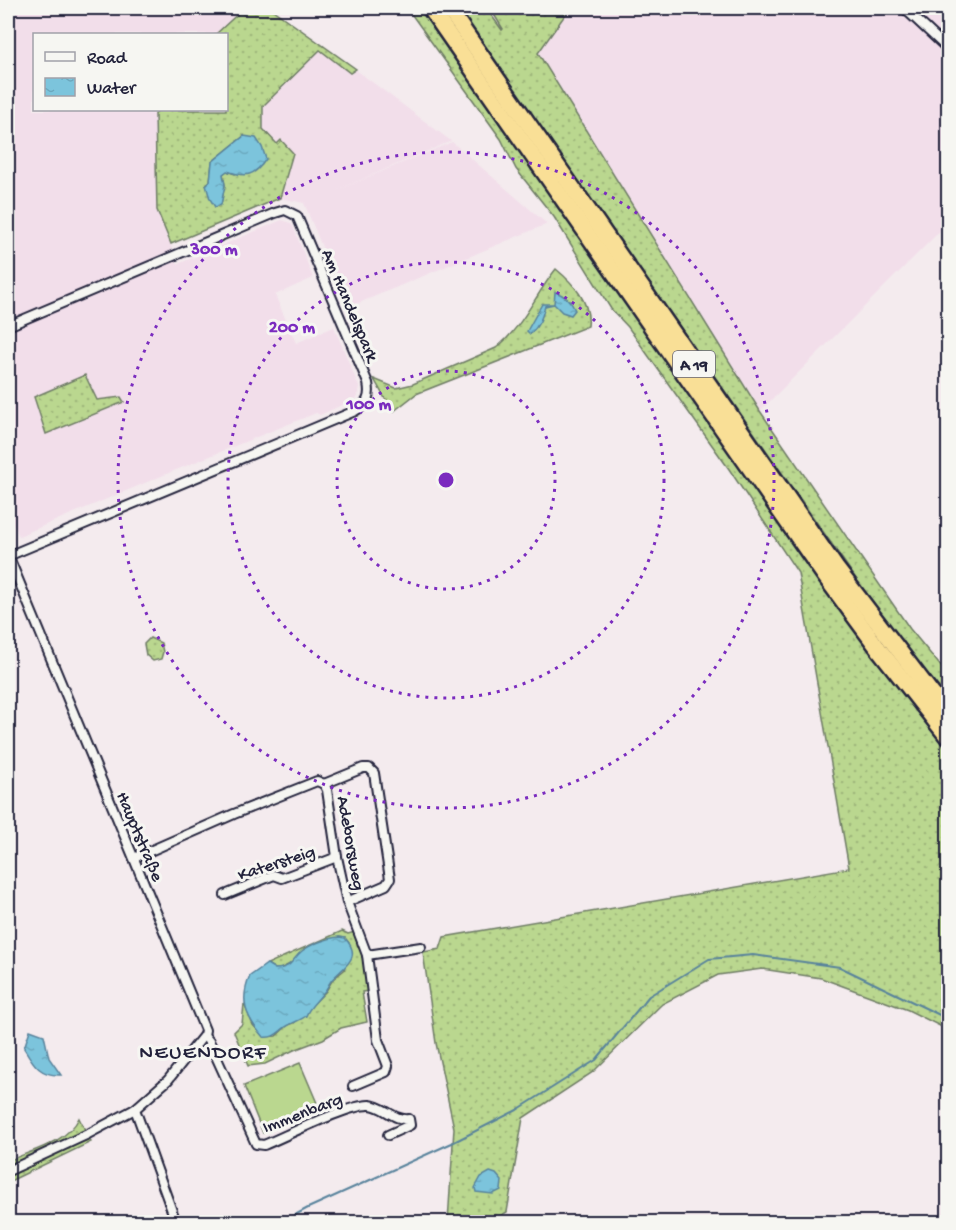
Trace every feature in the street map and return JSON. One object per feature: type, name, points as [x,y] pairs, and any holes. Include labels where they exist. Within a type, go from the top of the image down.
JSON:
[{"type":"highway","name":"A 19","points":[[430,8],[825,576],[878,648],[948,736]]},
{"type":"highway","name":"A 19","points":[[448,8],[836,568],[948,714]]},
{"type":"street","points":[[904,8],[948,49]]},
{"type":"street","name":"Am Handelspark","points":[[8,326],[285,210],[297,216],[368,383],[369,396],[367,402],[355,411],[8,556]]},
{"type":"street","name":"Hauptstraße","points":[[8,556],[203,1024],[204,1035]]},
{"type":"street","points":[[324,784],[363,768],[369,768],[374,773],[390,879],[386,885],[347,902]]},
{"type":"street","name":"Adeborsweg","points":[[134,858],[317,781],[324,784],[347,902],[367,955],[378,1040],[388,1066],[386,1072],[353,1086]]},
{"type":"street","name":"Katersteig","points":[[225,895],[274,875],[282,878],[337,856]]},
{"type":"street","points":[[367,955],[420,947]]},
{"type":"street","points":[[8,1171],[135,1109],[168,1080],[204,1035]]},
{"type":"street","name":"Immenbarg","points":[[204,1035],[209,1041],[256,1144],[264,1145],[347,1110],[371,1105],[402,1120],[409,1119],[410,1125],[388,1136]]},
{"type":"street","points":[[135,1109],[176,1222]]},
{"type":"shaded area","points":[[8,8],[244,8],[217,33],[33,33],[33,111],[157,111],[155,114],[157,210],[178,264],[282,220],[290,223],[313,278],[275,295],[296,343],[334,327],[359,387],[357,398],[19,536],[8,511]]},
{"type":"shaded area","points":[[485,8],[948,8],[948,223],[760,411],[538,52],[502,31]]},
{"type":"shaded area","points":[[324,46],[451,141],[335,191],[452,142],[547,224],[347,308],[304,203],[280,198],[293,153],[277,144],[263,129],[263,106]]},
{"type":"green space","points":[[244,8],[270,8],[356,69],[350,73],[320,50],[263,106],[263,129],[277,144],[281,140],[293,153],[280,198],[171,244],[157,210],[155,114],[157,111],[228,111],[228,33],[217,33]],"holes":[[[244,136],[235,174],[227,171],[223,174],[225,185],[221,204],[216,207],[206,185],[210,181],[212,162]]]},
{"type":"green space","points":[[407,8],[419,8],[835,604],[948,750],[948,1030],[908,1010],[821,978],[762,969],[718,975],[662,1004],[593,1072],[523,1118],[507,1212],[490,1222],[448,1222],[454,1128],[436,1043],[423,952],[440,949],[444,937],[849,868],[798,573],[729,469],[628,327],[611,309],[554,217],[516,169],[501,139]]},
{"type":"green space","points":[[457,8],[486,8],[502,30],[490,8],[570,8],[538,53],[760,411],[910,629],[948,675],[948,699],[894,633]]},
{"type":"green space","points":[[556,269],[569,280],[584,301],[588,326],[416,394],[392,411],[374,379],[396,388],[413,384],[496,348],[521,321]]},
{"type":"green space","points":[[85,375],[97,400],[121,397],[124,402],[46,434],[34,397]]},
{"type":"green space","points":[[150,638],[161,643],[163,652],[161,659],[153,661],[146,655],[144,644]]},
{"type":"green space","points":[[342,931],[348,934],[355,932],[364,955],[369,991],[362,992],[367,1022],[341,1028],[323,1039],[265,1064],[248,1066],[234,1032],[242,1024],[244,1004],[253,1025],[264,1037],[276,1036],[288,1025],[294,1023],[326,991],[333,979],[344,970],[349,943],[345,938],[339,937],[299,954],[294,962],[280,969],[267,964]]},
{"type":"green space","points":[[300,1063],[320,1110],[263,1133],[244,1086]]},
{"type":"green space","points":[[79,1118],[91,1142],[8,1182],[8,1161],[58,1140],[73,1127]]},
{"type":"water","points":[[244,136],[256,138],[266,159],[258,169],[250,174],[227,171],[223,174],[225,185],[221,205],[215,207],[206,185],[210,181],[212,162]]},
{"type":"water","points":[[555,292],[567,298],[575,310],[571,315],[562,312],[554,304]]},
{"type":"water","points":[[542,304],[554,304],[545,306],[540,322],[530,334],[527,331]]},
{"type":"water","points":[[339,937],[345,938],[350,945],[352,957],[349,962],[331,981],[306,1016],[274,1035],[263,1037],[252,1023],[246,1008],[245,993],[250,976],[267,964],[275,969],[281,969],[310,946]]},
{"type":"water","points":[[30,1030],[44,1035],[49,1058],[61,1075],[48,1074],[31,1060],[24,1048]]},
{"type":"water","points":[[490,1172],[496,1174],[502,1181],[501,1190],[493,1194],[476,1192],[475,1188],[481,1177]]},
{"type":"waterway","points":[[282,1222],[452,1143],[517,1110],[596,1060],[649,996],[709,959],[753,955],[840,967],[948,1019]]},
{"type":"district","name":"NEUENDORF","points":[[203,1051]]}]
